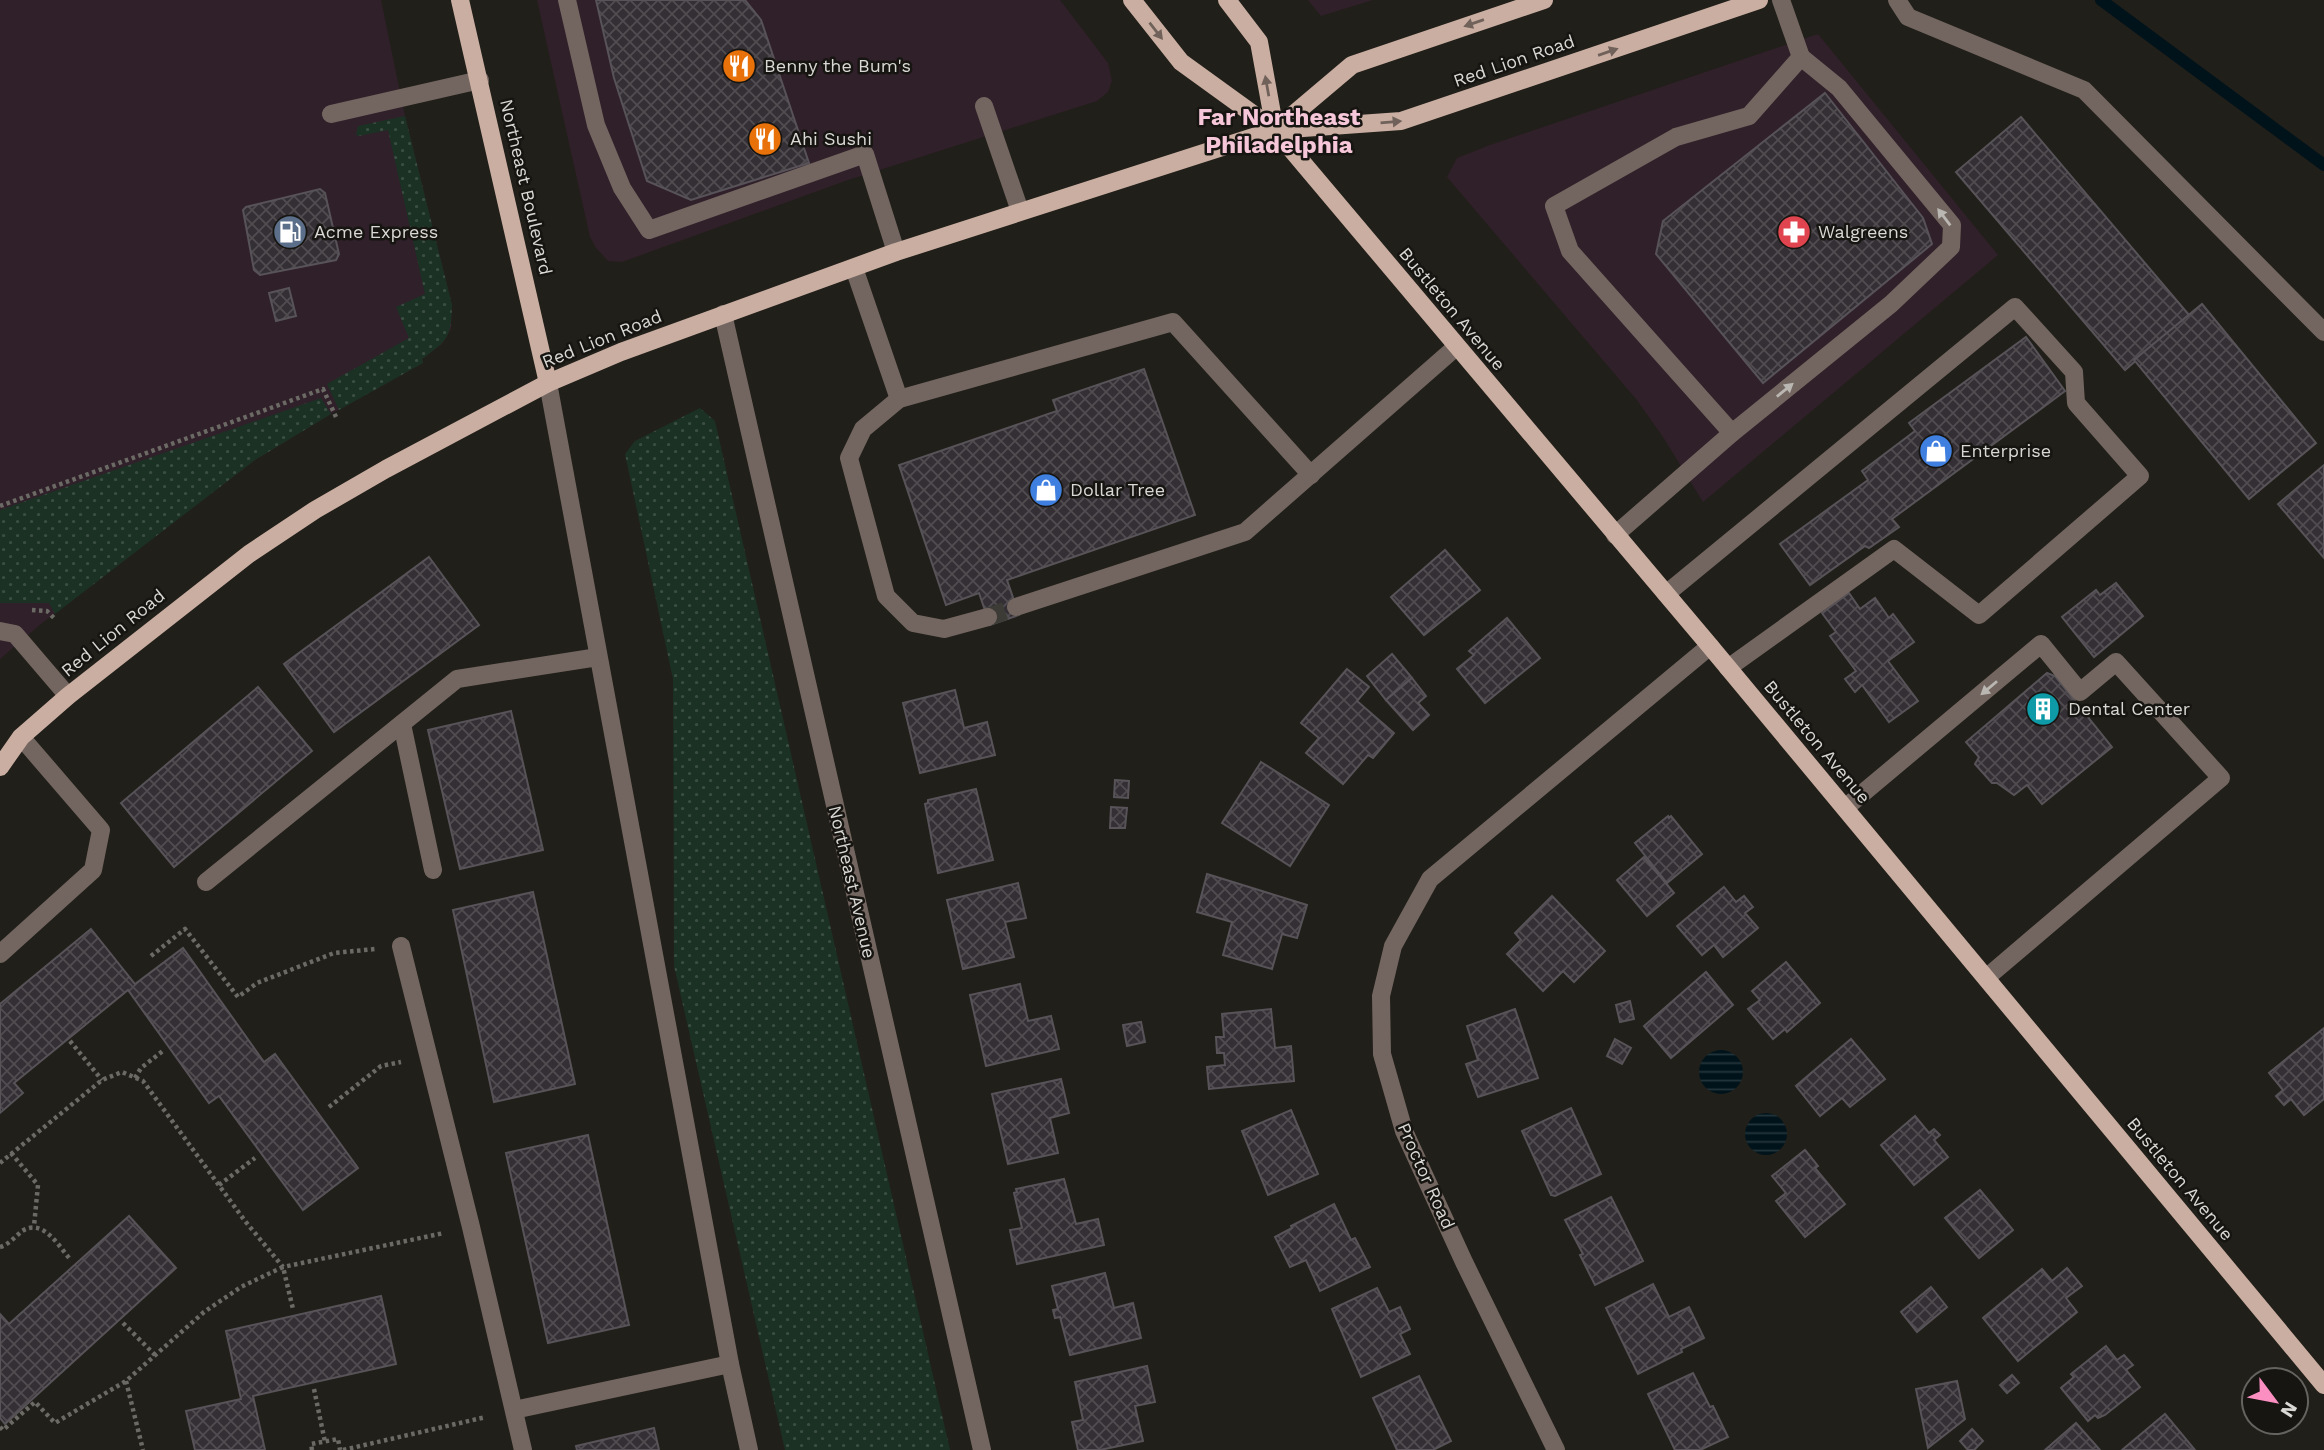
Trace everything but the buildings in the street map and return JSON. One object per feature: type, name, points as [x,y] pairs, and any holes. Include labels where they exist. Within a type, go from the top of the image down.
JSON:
[{"type":"main road","name":"Northeast Boulevard","points":[[460,0],[548,383]]},
{"type":"main road","name":"Bustleton Avenue","points":[[1132,0],[1181,62],[1275,130],[1710,646],[2324,1385]]},
{"type":"main road","name":"Bustleton Avenue","points":[[1227,0],[1259,42],[1275,130]]},
{"type":"main road","name":"Red Lion Road","points":[[1275,130],[1352,65],[1544,0]]},
{"type":"main road","name":"Red Lion Road","points":[[0,767],[21,737],[68,696],[249,554],[315,510],[386,469],[548,383],[621,352],[896,252],[1275,130],[1401,121],[1759,0]]},
{"type":"main road","name":"Red Lion Road","points":[[0,747],[21,737]]},
{"type":"street","points":[[567,0],[596,125],[622,188],[649,230],[865,154],[896,252]]},
{"type":"street","points":[[1615,535],[1732,433],[1891,304],[1951,247],[1952,225],[1839,88],[1801,57],[1781,0]]},
{"type":"street","points":[[1897,0],[1908,18],[2084,90],[2321,325]]},
{"type":"street","points":[[1732,433],[1570,251],[1554,206],[1676,137],[1749,116],[1801,57]]},
{"type":"street","points":[[331,114],[480,80]]},
{"type":"street","points":[[984,106],[1020,211]]},
{"type":"street","points":[[854,268],[899,399]]},
{"type":"street","points":[[1666,594],[2015,307],[2074,372],[2076,403],[2140,476],[1979,615],[1894,549],[1728,668]]},
{"type":"street","name":"Northeast Avenue","points":[[723,314],[982,1450]]},
{"type":"street","points":[[988,617],[944,629],[913,623],[886,596],[849,458],[863,429],[899,399],[1173,321],[1311,475]]},
{"type":"street","points":[[1016,607],[1245,532],[1456,347]]},
{"type":"street","points":[[548,383],[730,1364],[749,1450]]},
{"type":"street","points":[[0,631],[15,634],[68,696]]},
{"type":"street","points":[[1845,808],[2041,644],[2080,692],[2116,662],[2221,778],[1986,978]]},
{"type":"street","name":"Proctor Road","points":[[1556,1450],[1464,1262],[1404,1131],[1382,1054],[1381,996],[1393,946],[1430,879],[1710,646]]},
{"type":"street","points":[[206,882],[457,679],[598,657]]},
{"type":"street","points":[[402,724],[433,870]]},
{"type":"street","points":[[0,954],[93,870],[102,830],[21,737]]},
{"type":"street","points":[[401,946],[523,1450]]},
{"type":"street","points":[[514,1410],[730,1364]]},
{"type":"path","points":[[0,506],[323,389],[336,417]]},
{"type":"path","points":[[151,956],[186,929],[238,997],[257,983],[334,953],[401,946]]},
{"type":"path","points":[[70,1041],[102,1080]]},
{"type":"path","points":[[135,1078],[141,1068],[164,1050]]},
{"type":"path","points":[[329,1107],[381,1066],[428,1057]]},
{"type":"path","points":[[0,1163],[102,1080],[122,1072],[142,1081],[283,1267],[293,1309]]},
{"type":"path","points":[[11,1153],[38,1185],[34,1226]]},
{"type":"path","points":[[219,1185],[255,1158]]},
{"type":"path","points":[[1,1248],[34,1226],[43,1229],[70,1259]]},
{"type":"path","points":[[0,1427],[3,1430],[35,1402],[55,1423],[126,1381],[213,1306],[241,1287],[283,1267],[471,1227]]},
{"type":"path","points":[[123,1323],[155,1355]]},
{"type":"path","points":[[126,1381],[143,1450]]},
{"type":"path","points":[[314,1389],[325,1442]]},
{"type":"path","points":[[312,1450],[311,1444],[338,1439],[342,1450],[514,1410]]},
{"type":"shaded area","points":[[0,0],[381,0],[405,116],[452,305],[451,329],[442,344],[422,359],[423,363],[255,460],[41,624],[0,659]]},
{"type":"shaded area","points":[[537,0],[1060,0],[1108,63],[1112,81],[1108,92],[1097,101],[848,180],[622,262],[608,261],[590,237]]},
{"type":"shaded area","points":[[1308,0],[1373,0],[1321,16]]},
{"type":"shaded area","points":[[1818,34],[1998,255],[1703,502],[1636,399],[1447,177],[1457,158],[1490,145]]},
{"type":"green space","points":[[405,116],[452,305],[451,325],[443,342],[422,359],[423,363],[339,410],[327,384],[409,338],[396,307],[425,294],[388,130],[356,135],[358,126]]},
{"type":"green space","points":[[321,398],[331,414],[255,460],[55,614],[49,603],[0,603],[0,510]]},
{"type":"green space","points":[[700,408],[715,421],[950,1450],[785,1450],[674,966],[673,679],[625,454],[635,441]]},
{"type":"water","points":[[1721,1050],[1736,1057],[1743,1072],[1736,1087],[1721,1094],[1706,1087],[1699,1072],[1706,1057]]},
{"type":"water","points":[[1766,1113],[1781,1119],[1787,1134],[1781,1149],[1766,1155],[1751,1149],[1745,1134],[1751,1119]]},
{"type":"waterway","points":[[2101,0],[2324,165]]},
{"type":"tunnel","points":[[988,617],[1016,607]]},
{"type":"place","name":"Benny the Bum's","points":[[739,66]]},
{"type":"place","name":"Ahi Sushi","points":[[765,139]]},
{"type":"place","name":"Acme Express","points":[[290,232]]},
{"type":"place","name":"Walgreens","points":[[1794,232]]},
{"type":"place","name":"Enterprise","points":[[1936,451]]},
{"type":"place","name":"Dollar Tree","points":[[1046,490]]},
{"type":"place","name":"Dental Center","points":[[2043,709]]},
{"type":"district","name":"Far Northeast Philadelphia","points":[[1279,131]]}]
